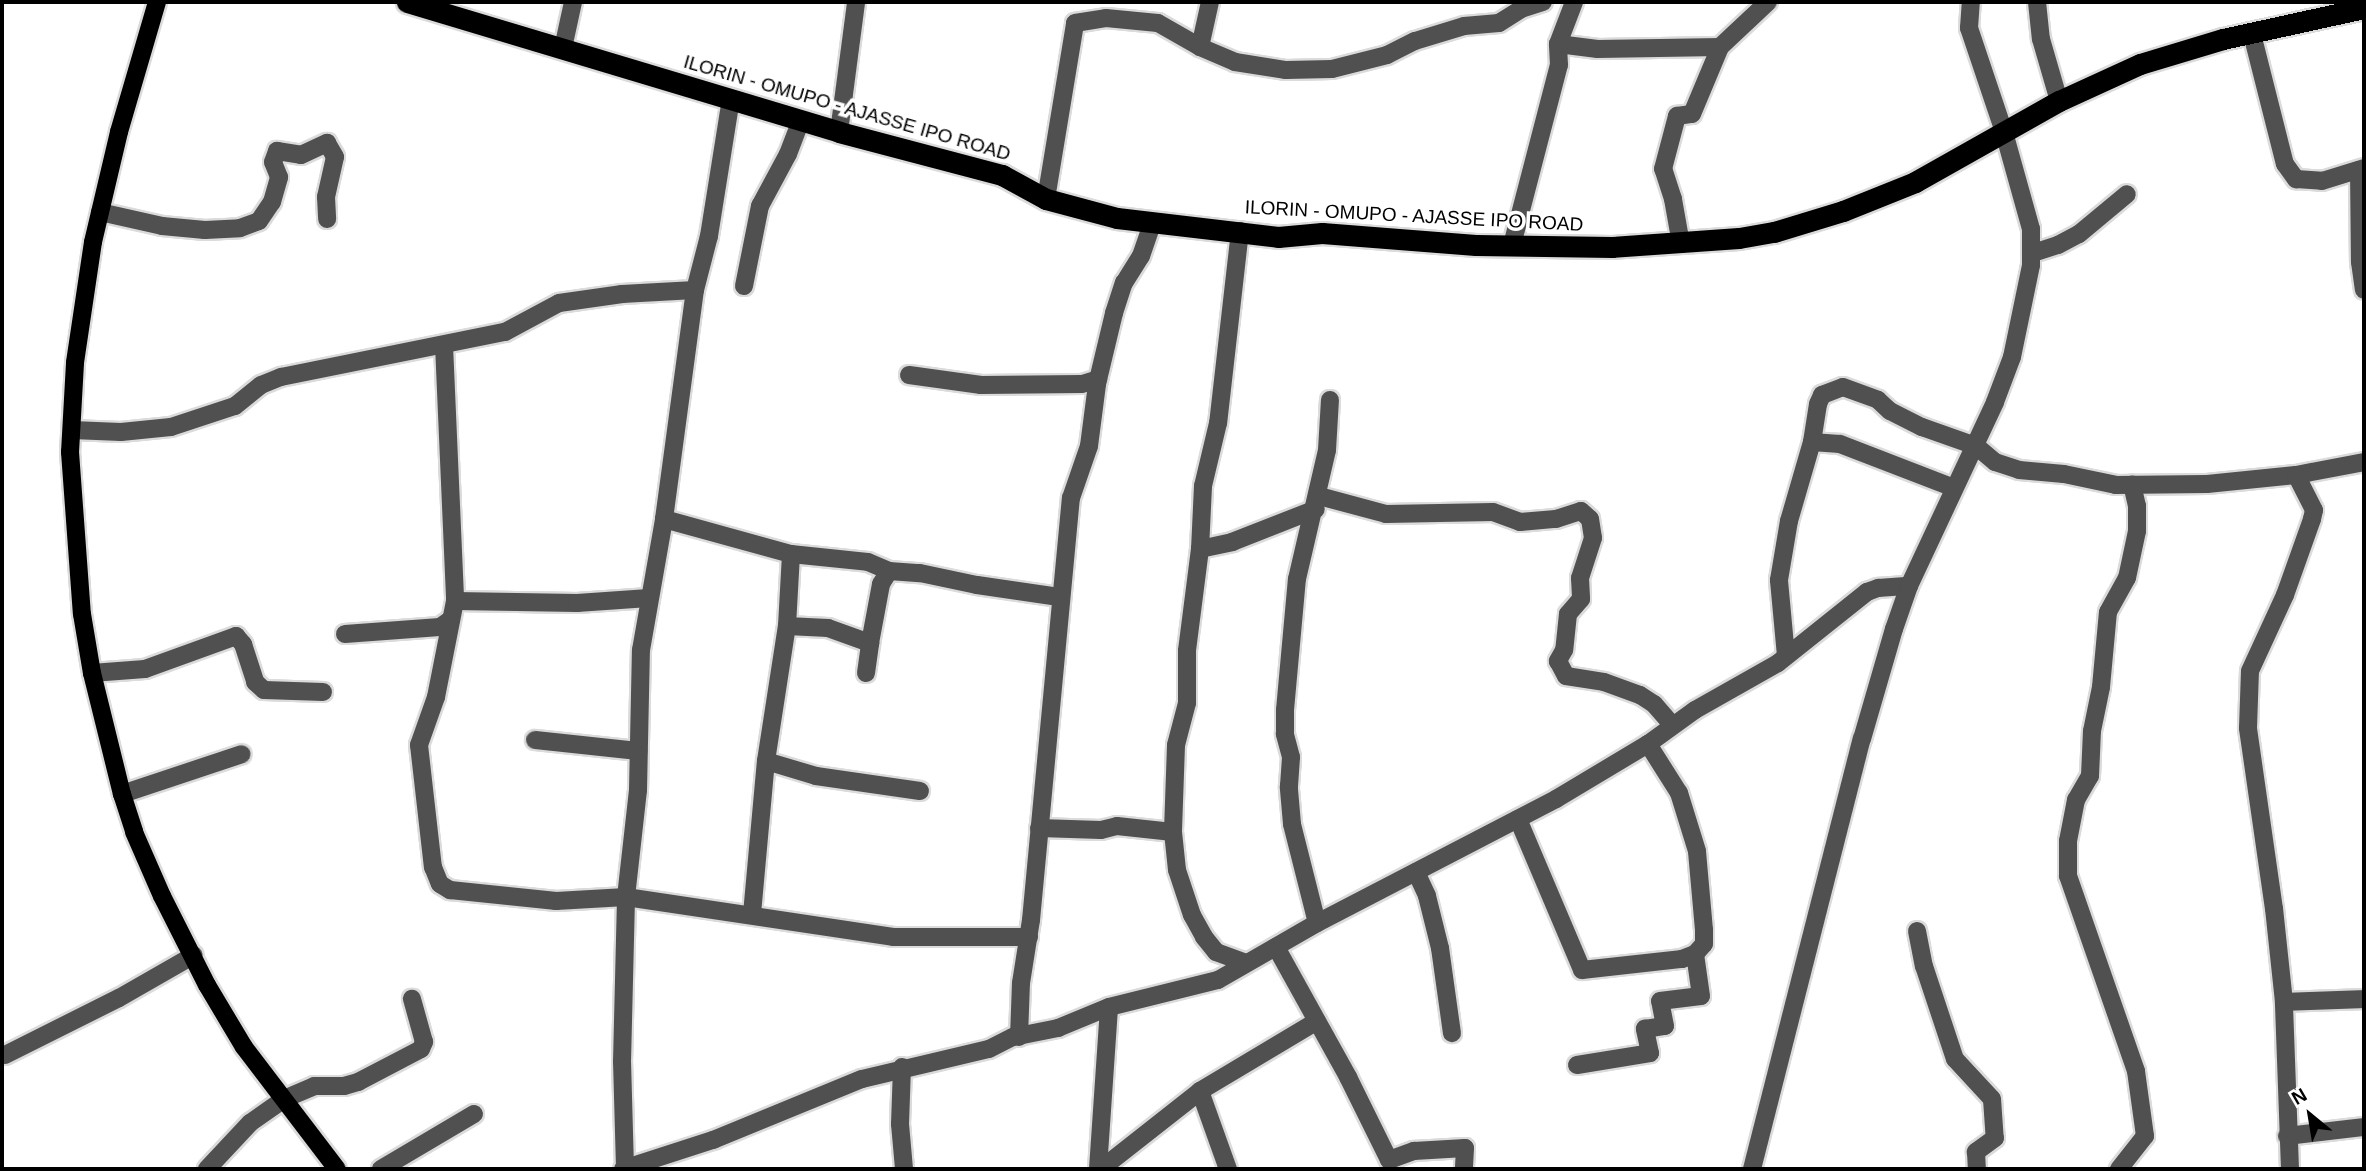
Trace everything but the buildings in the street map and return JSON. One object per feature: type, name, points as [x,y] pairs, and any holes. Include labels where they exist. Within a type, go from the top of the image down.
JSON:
[{"type":"highway","name":"ILORIN - OMUPO - AJASSE IPO ROAD","points":[[407,2],[839,132],[1002,175],[1046,199],[1117,218],[1278,237],[1322,233],[1512,245],[1681,244],[1774,232],[1843,211],[1915,182],[2059,101],[2140,64],[2200,45],[2354,7]]},
{"type":"main road","points":[[157,2],[100,212],[75,363],[72,508],[82,614],[92,673],[122,794],[134,832],[162,896],[207,985],[244,1047],[337,1169]]},
{"type":"street","points":[[563,48],[573,2]]},
{"type":"street","points":[[839,132],[856,2]]},
{"type":"street","points":[[1200,47],[1210,2]]},
{"type":"street","points":[[1046,199],[1075,23],[1106,18],[1157,23],[1200,47],[1235,62],[1266,69],[1332,69],[1387,55],[1415,41],[1464,26],[1499,23],[1521,9],[1543,2]]},
{"type":"street","points":[[1512,245],[1559,65],[1558,44],[1574,2]]},
{"type":"street","points":[[1681,244],[1673,199],[1662,169],[1677,116],[1692,114],[1720,47],[1768,2]]},
{"type":"street","points":[[1752,1169],[1862,739],[1909,586],[1976,446],[2012,357],[2033,253],[2031,229],[2004,132],[1969,28],[1971,2]]},
{"type":"street","points":[[2037,2],[2041,40],[2059,101]]},
{"type":"street","points":[[2252,34],[2285,164],[2296,178],[2322,181],[2362,169],[2360,262],[2364,290]]},
{"type":"street","points":[[1558,44],[1598,49],[1720,47]]},
{"type":"street","points":[[731,99],[709,236],[695,290],[664,519],[641,650],[638,790],[626,897],[622,1062],[624,1169],[713,1140],[862,1079],[989,1049],[1020,1037],[1058,1028],[1109,1007],[1218,980],[1317,923],[1492,830],[1518,819],[1648,744],[1672,725],[1786,656],[1867,592],[1878,587],[1909,586]]},
{"type":"street","points":[[744,286],[760,206],[788,154],[801,120]]},
{"type":"street","points":[[100,212],[162,226],[205,230],[240,228],[259,221],[272,202],[279,177],[273,162],[278,151],[301,155],[327,143],[335,158],[326,197],[327,219]]},
{"type":"street","points":[[2033,253],[2058,245],[2079,234],[2127,194]]},
{"type":"street","points":[[1020,1037],[1021,983],[1029,937],[1070,498],[1089,446],[1098,379],[1124,283],[1141,256],[1153,222]]},
{"type":"street","points":[[1240,231],[1217,423],[1203,485],[1200,549],[1187,651],[1187,703],[1176,745],[1173,832],[1177,870],[1192,915],[1204,937],[1216,952],[1246,963]]},
{"type":"street","points":[[72,430],[121,432],[171,427],[235,406],[261,385],[281,376],[505,332],[559,303],[622,294],[695,290]]},
{"type":"street","points":[[444,345],[455,601],[436,697],[419,745],[435,878],[450,890],[556,901],[626,897],[893,937],[1029,937]]},
{"type":"street","points":[[909,375],[981,385],[1082,384],[1098,379]]},
{"type":"street","points":[[1786,656],[1779,580],[1789,521],[1812,442],[1818,404],[1822,395],[1843,387],[1878,400],[1890,411],[1922,427],[1976,446],[1995,462],[2019,470],[2132,485],[2207,484],[2296,475],[2364,462]]},
{"type":"street","points":[[1317,923],[1292,824],[1289,786],[1291,757],[1285,734],[1297,579],[1317,503],[1327,450],[1330,400]]},
{"type":"street","points":[[1812,442],[1840,444],[1954,488]]},
{"type":"street","points":[[2290,1169],[2284,1002],[2248,717],[2250,671],[2285,595],[2314,510],[2296,475]]},
{"type":"street","points":[[2119,1169],[2145,1136],[2136,1071],[2068,876],[2068,841],[2076,800],[2090,776],[2092,731],[2101,687],[2108,612],[2127,578],[2137,531],[2137,506],[2132,485]]},
{"type":"street","points":[[1200,549],[1231,542],[1317,503],[1386,513],[1493,512],[1520,522],[1556,519],[1581,511],[1590,519],[1593,538],[1580,578],[1581,599],[1567,614],[1564,650],[1558,662],[1566,676],[1604,682],[1640,695],[1654,704],[1672,725]]},
{"type":"street","points":[[664,519],[791,554],[868,562],[889,571],[920,573],[977,586],[1059,597]]},
{"type":"street","points":[[752,914],[766,761],[787,626],[791,554]]},
{"type":"street","points":[[866,673],[881,584],[889,571]]},
{"type":"street","points":[[455,601],[577,603],[649,598]]},
{"type":"street","points":[[345,634],[440,627],[450,620]]},
{"type":"street","points":[[787,626],[828,628],[870,643]]},
{"type":"street","points":[[92,673],[145,669],[236,636],[243,644],[255,682],[264,690],[323,692]]},
{"type":"street","points":[[535,740],[638,751]]},
{"type":"street","points":[[1518,819],[1582,970],[1682,959],[1695,954],[1704,944],[1697,851],[1679,793],[1648,744]]},
{"type":"street","points":[[122,794],[242,754]]},
{"type":"street","points":[[766,761],[816,776],[920,791]]},
{"type":"street","points":[[1039,828],[1101,830],[1117,826],[1173,832]]},
{"type":"street","points":[[1416,872],[1427,896],[1440,948],[1452,1034]]},
{"type":"street","points":[[1917,931],[1924,966],[1955,1059],[1992,1099],[1995,1139],[1976,1152],[1977,1169]]},
{"type":"street","points":[[1276,947],[1390,1160],[1414,1151],[1465,1148],[1464,1169]]},
{"type":"street","points":[[1577,1065],[1650,1054],[1645,1029],[1665,1026],[1660,1001],[1701,996],[1695,954]]},
{"type":"street","points":[[5,1055],[118,998],[194,955]]},
{"type":"street","points":[[207,1169],[250,1123],[285,1099],[314,1086],[344,1086],[358,1082],[422,1049],[424,1042],[412,999]]},
{"type":"street","points":[[2284,1002],[2364,999]]},
{"type":"street","points":[[1100,1169],[1109,1007]]},
{"type":"street","points":[[1100,1169],[1200,1091],[1317,1021]]},
{"type":"street","points":[[902,1068],[900,1125],[904,1169]]},
{"type":"street","points":[[1200,1091],[1228,1169]]},
{"type":"street","points":[[381,1169],[474,1114]]},
{"type":"street","points":[[2287,1136],[2364,1127]]}]
